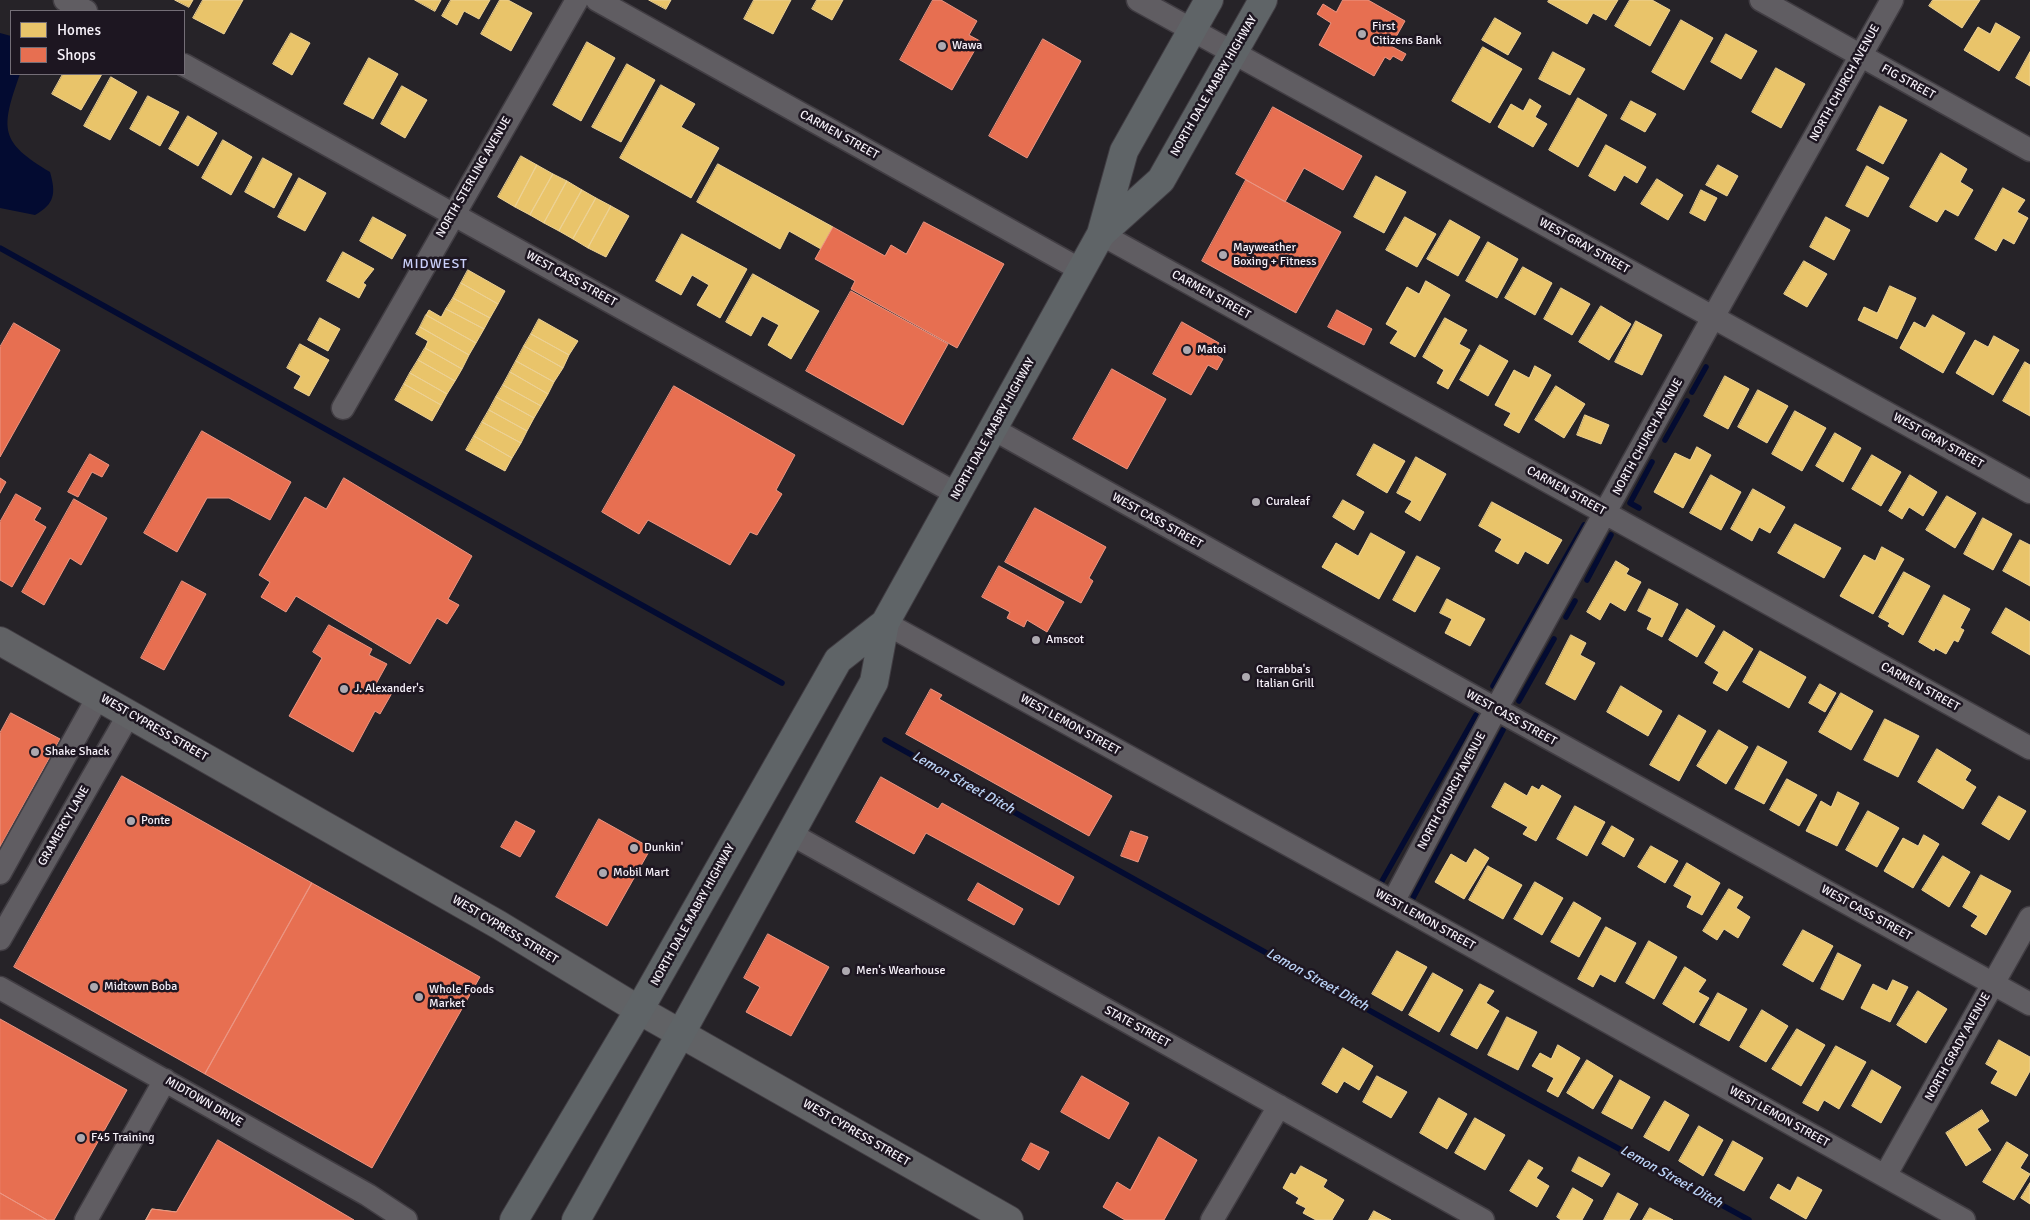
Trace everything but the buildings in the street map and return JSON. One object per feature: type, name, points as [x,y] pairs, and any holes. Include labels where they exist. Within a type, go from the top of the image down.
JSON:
[{"type":"main road","name":"NORTH DALE MABRY HIGHWAY","points":[[576,1220],[874,682],[885,623],[1101,234],[1124,151],[1209,0]]},
{"type":"main road","name":"NORTH DALE MABRY HIGHWAY","points":[[1101,234],[1160,180],[1263,0]]},
{"type":"main road","name":"NORTH DALE MABRY HIGHWAY","points":[[514,1220],[639,1010],[838,660],[885,623]]},
{"type":"street","points":[[65,0],[84,10]]},
{"type":"street","name":"NORTH STERLING AVENUE","points":[[344,408],[453,214],[577,0]]},
{"type":"street","name":"CARMEN STREET","points":[[597,0],[1081,270]]},
{"type":"street","name":"WEST GRAY STREET","points":[[1138,0],[2030,492]]},
{"type":"street","name":"FIG STREET","points":[[1760,0],[2030,150]]},
{"type":"street","name":"NORTH CHURCH AVENUE","points":[[1393,902],[1496,709],[1713,317],[1892,0]]},
{"type":"street","name":"WEST CASS STREET","points":[[185,67],[957,494]]},
{"type":"street","name":"CARMEN STREET","points":[[1101,234],[2030,748]]},
{"type":"street","name":"WEST CASS STREET","points":[[993,429],[2030,1004]]},
{"type":"street","name":"WEST LEMON STREET","points":[[885,623],[1393,902],[1964,1220]]},
{"type":"street","name":"WEST CYPRESS STREET","points":[[0,641],[499,925],[639,1010],[1009,1220]]},
{"type":"street","points":[[0,873],[98,697]]},
{"type":"street","name":"GRAMERCY LANE","points":[[0,939],[129,714]]},
{"type":"street","name":"STATE STREET","points":[[791,834],[1483,1220]]},
{"type":"street","name":"NORTH GRADY AVENUE","points":[[1885,1176],[2030,918]]},
{"type":"street","name":"MIDTOWN DRIVE","points":[[0,988],[368,1195],[406,1220]]},
{"type":"street","points":[[86,1220],[165,1080]]},
{"type":"street","points":[[1212,1220],[1279,1106]]},
{"type":"water","points":[[0,33],[10,36],[10,75],[20,75],[9,109],[9,133],[13,143],[21,152],[50,172],[53,192],[47,207],[35,215],[0,208]]},
{"type":"waterway","points":[[0,248],[782,683]]},
{"type":"waterway","points":[[1692,392],[1706,367]]},
{"type":"waterway","points":[[1665,440],[1687,401]]},
{"type":"waterway","points":[[1639,508],[1630,503],[1652,462]]},
{"type":"waterway","points":[[1493,686],[1584,525]]},
{"type":"waterway","points":[[1587,580],[1611,535]]},
{"type":"waterway","points":[[1566,617],[1575,601]]},
{"type":"waterway","points":[[1519,701],[1554,639]]},
{"type":"waterway","points":[[1382,881],[1476,715]]},
{"type":"waterway","points":[[1413,898],[1503,730]]},
{"type":"waterway","name":"Lemon Street Ditch","points":[[885,740],[1528,1099],[1749,1220]]},
{"type":"place","name":"First Citizens Bank","points":[[1362,34]]},
{"type":"place","name":"Wawa","points":[[942,46]]},
{"type":"place","name":"Mayweather Boxing + Fitness","points":[[1223,255]]},
{"type":"place","name":"Matoi","points":[[1187,350]]},
{"type":"place","name":"Curaleaf","points":[[1256,502]]},
{"type":"place","name":"Amscot","points":[[1036,640]]},
{"type":"place","name":"Carrabba's Italian Grill","points":[[1246,677]]},
{"type":"place","name":"J. Alexander's","points":[[344,689]]},
{"type":"place","name":"Shake Shack","points":[[35,752]]},
{"type":"place","name":"Ponte","points":[[131,821]]},
{"type":"place","name":"Dunkin'","points":[[634,848]]},
{"type":"place","name":"Mobil Mart","points":[[603,873]]},
{"type":"place","name":"Men's Wearhouse","points":[[846,971]]},
{"type":"place","name":"Midtown Boba","points":[[94,987]]},
{"type":"place","name":"Whole Foods Market","points":[[419,997]]},
{"type":"place","name":"F45 Training","points":[[81,1138]]},
{"type":"district","name":"MIDWEST","points":[[435,264]]}]
